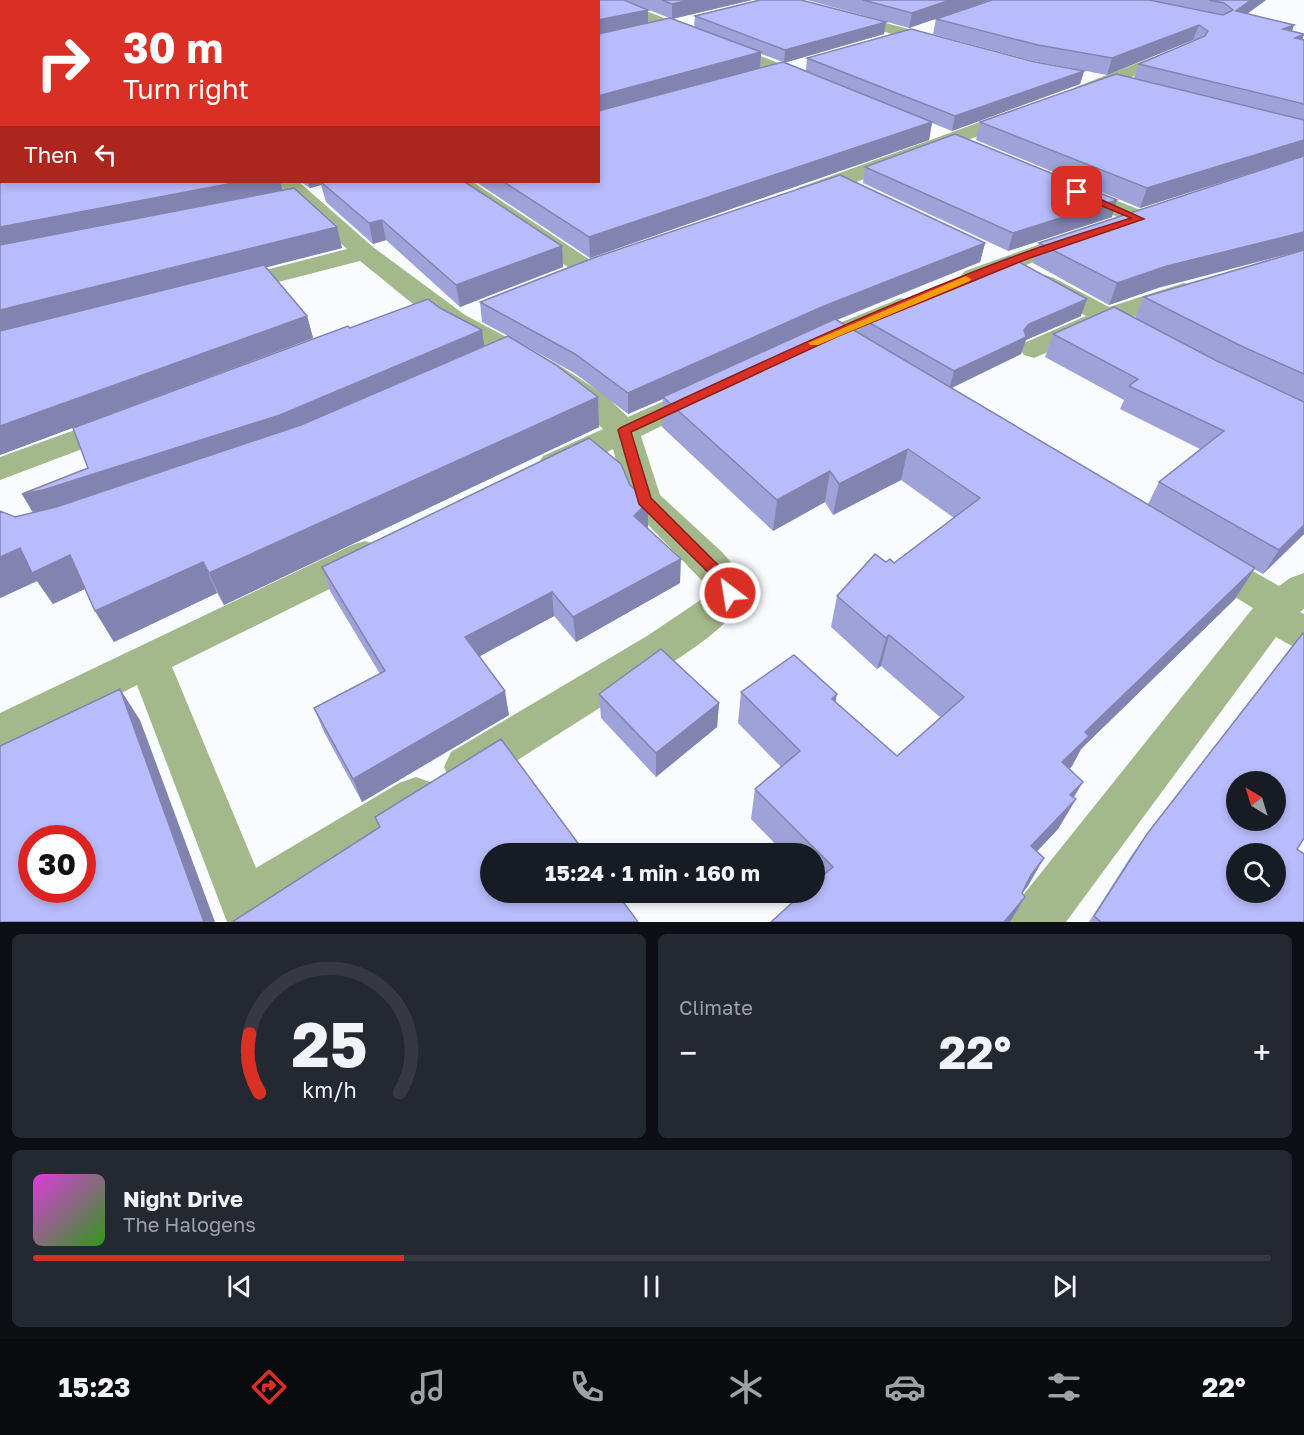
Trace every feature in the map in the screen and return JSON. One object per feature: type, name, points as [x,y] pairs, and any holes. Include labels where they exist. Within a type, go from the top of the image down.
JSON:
[{"type":"street","points":[[606,0],[825,87]]},
{"type":"street","points":[[777,1],[955,46]]},
{"type":"street","points":[[651,31],[694,21]]},
{"type":"street","points":[[879,43],[944,23]]},
{"type":"street","points":[[1066,97],[1192,47]]},
{"type":"street","points":[[761,76],[804,64]]},
{"type":"street","points":[[1076,76],[1131,87]]},
{"type":"street","points":[[782,201],[1035,109]]},
{"type":"street","points":[[929,131],[971,149]]},
{"type":"street","points":[[839,182],[870,197]]},
{"type":"street","points":[[460,183],[588,270]]},
{"type":"street","points":[[951,285],[1006,262],[1150,215],[1056,183]]},
{"type":"street","points":[[148,660],[250,912],[661,648],[712,612],[730,593],[728,584],[720,574],[644,500],[624,430],[578,389],[496,359],[364,252],[299,193]]},
{"type":"street","points":[[975,248],[1006,262],[1167,349]]},
{"type":"street","points":[[205,293],[364,252]]},
{"type":"street","points":[[1034,349],[1108,316],[1213,284]]},
{"type":"street","points":[[780,358],[919,298]]},
{"type":"street","points":[[832,334],[862,353]]},
{"type":"street","points":[[529,476],[728,382]]},
{"type":"street","points":[[0,469],[145,414]]},
{"type":"street","points":[[0,734],[392,543]]},
{"type":"street","points":[[1034,922],[1290,611],[1180,545]]},
{"type":"building","points":[[600,0],[624,0],[648,10],[600,20]]},
{"type":"building","points":[[662,0],[690,0],[672,4]]},
{"type":"building","points":[[760,0],[801,0],[886,22],[785,50],[695,16]]},
{"type":"building","points":[[863,0],[950,0],[912,13]]},
{"type":"building","points":[[992,0],[1149,0],[1223,15],[1233,10],[1224,3],[1209,0],[1251,0],[1236,11],[1294,25],[1283,29],[1304,34],[1295,38],[1304,40],[1304,104],[1139,64],[1205,36],[1208,31],[1199,25],[1112,58],[1038,45],[936,19]]},
{"type":"building","points":[[670,18],[761,52],[600,95],[600,34]]},
{"type":"building","points":[[911,29],[1035,62],[1084,71],[955,116],[807,58]]},
{"type":"building","points":[[783,62],[932,122],[589,237],[506,183],[600,183],[600,110]]},
{"type":"building","points":[[1116,74],[1304,120],[1304,140],[1147,188],[980,122]]},
{"type":"building","points":[[955,134],[1117,200],[1013,233],[865,167]]},
{"type":"building","points":[[1304,156],[1304,232],[1167,266],[1117,283],[1039,243]]},
{"type":"building","points":[[840,175],[985,243],[824,306],[628,393],[575,354],[480,302],[596,257]]},
{"type":"building","points":[[0,183],[234,183],[0,227]]},
{"type":"building","points":[[322,183],[467,183],[562,246],[456,285],[382,220],[369,223]]},
{"type":"building","points":[[294,188],[337,227],[0,310],[0,245]]},
{"type":"building","points":[[1304,250],[1304,374],[1239,345],[1144,297]]},
{"type":"building","points":[[1010,257],[1087,299],[1029,324],[1024,330],[1026,337],[954,371],[861,318]]},
{"type":"building","points":[[264,265],[307,316],[0,426],[0,331]]},
{"type":"building","points":[[428,299],[440,308],[482,330],[280,415],[43,490],[22,494],[88,468],[73,428],[348,326],[350,328]]},
{"type":"building","points":[[1114,307],[1217,361],[1304,402],[1304,525],[1279,550],[1159,482],[1224,431],[1129,386],[1138,379],[1053,334]]},
{"type":"building","points":[[835,319],[1255,568],[1085,732],[1089,736],[1062,762],[1083,782],[1070,795],[1076,799],[1031,846],[1044,858],[1031,875],[1022,893],[1025,897],[1004,922],[771,922],[792,903],[825,903],[825,874],[833,867],[825,859],[825,843],[809,843],[755,789],[800,751],[741,692],[794,655],[837,694],[832,699],[897,756],[964,697],[889,635],[886,638],[837,596],[875,554],[886,562],[890,559],[894,563],[980,498],[908,449],[839,484],[830,471],[777,500],[663,397]]},
{"type":"building","points":[[508,336],[556,365],[598,397],[209,573],[203,562],[95,611],[70,555],[32,573],[20,548],[0,557],[0,511],[15,517],[56,507],[301,425]]},
{"type":"building","points":[[589,438],[621,464],[630,485],[648,502],[634,516],[681,559],[573,617],[552,592],[465,637],[505,691],[353,779],[314,708],[385,671],[322,567]]},
{"type":"building","points":[[1303,633],[1304,838],[1297,849],[1304,854],[1304,922],[1101,922],[1094,916],[1147,834]]},
{"type":"building","points":[[661,649],[719,703],[656,753],[599,694]]},
{"type":"building","points":[[120,689],[204,922],[0,922],[0,746]]},
{"type":"building","points":[[501,739],[578,843],[480,843],[480,903],[624,903],[638,922],[232,922],[380,827],[375,817]]},
{"type":"slow traffic","points":[[814,343],[966,279]]},
{"type":"route","points":[[730,593],[728,584],[709,562],[644,500],[624,430],[832,334],[1006,262],[1140,219],[1077,192]]}]
